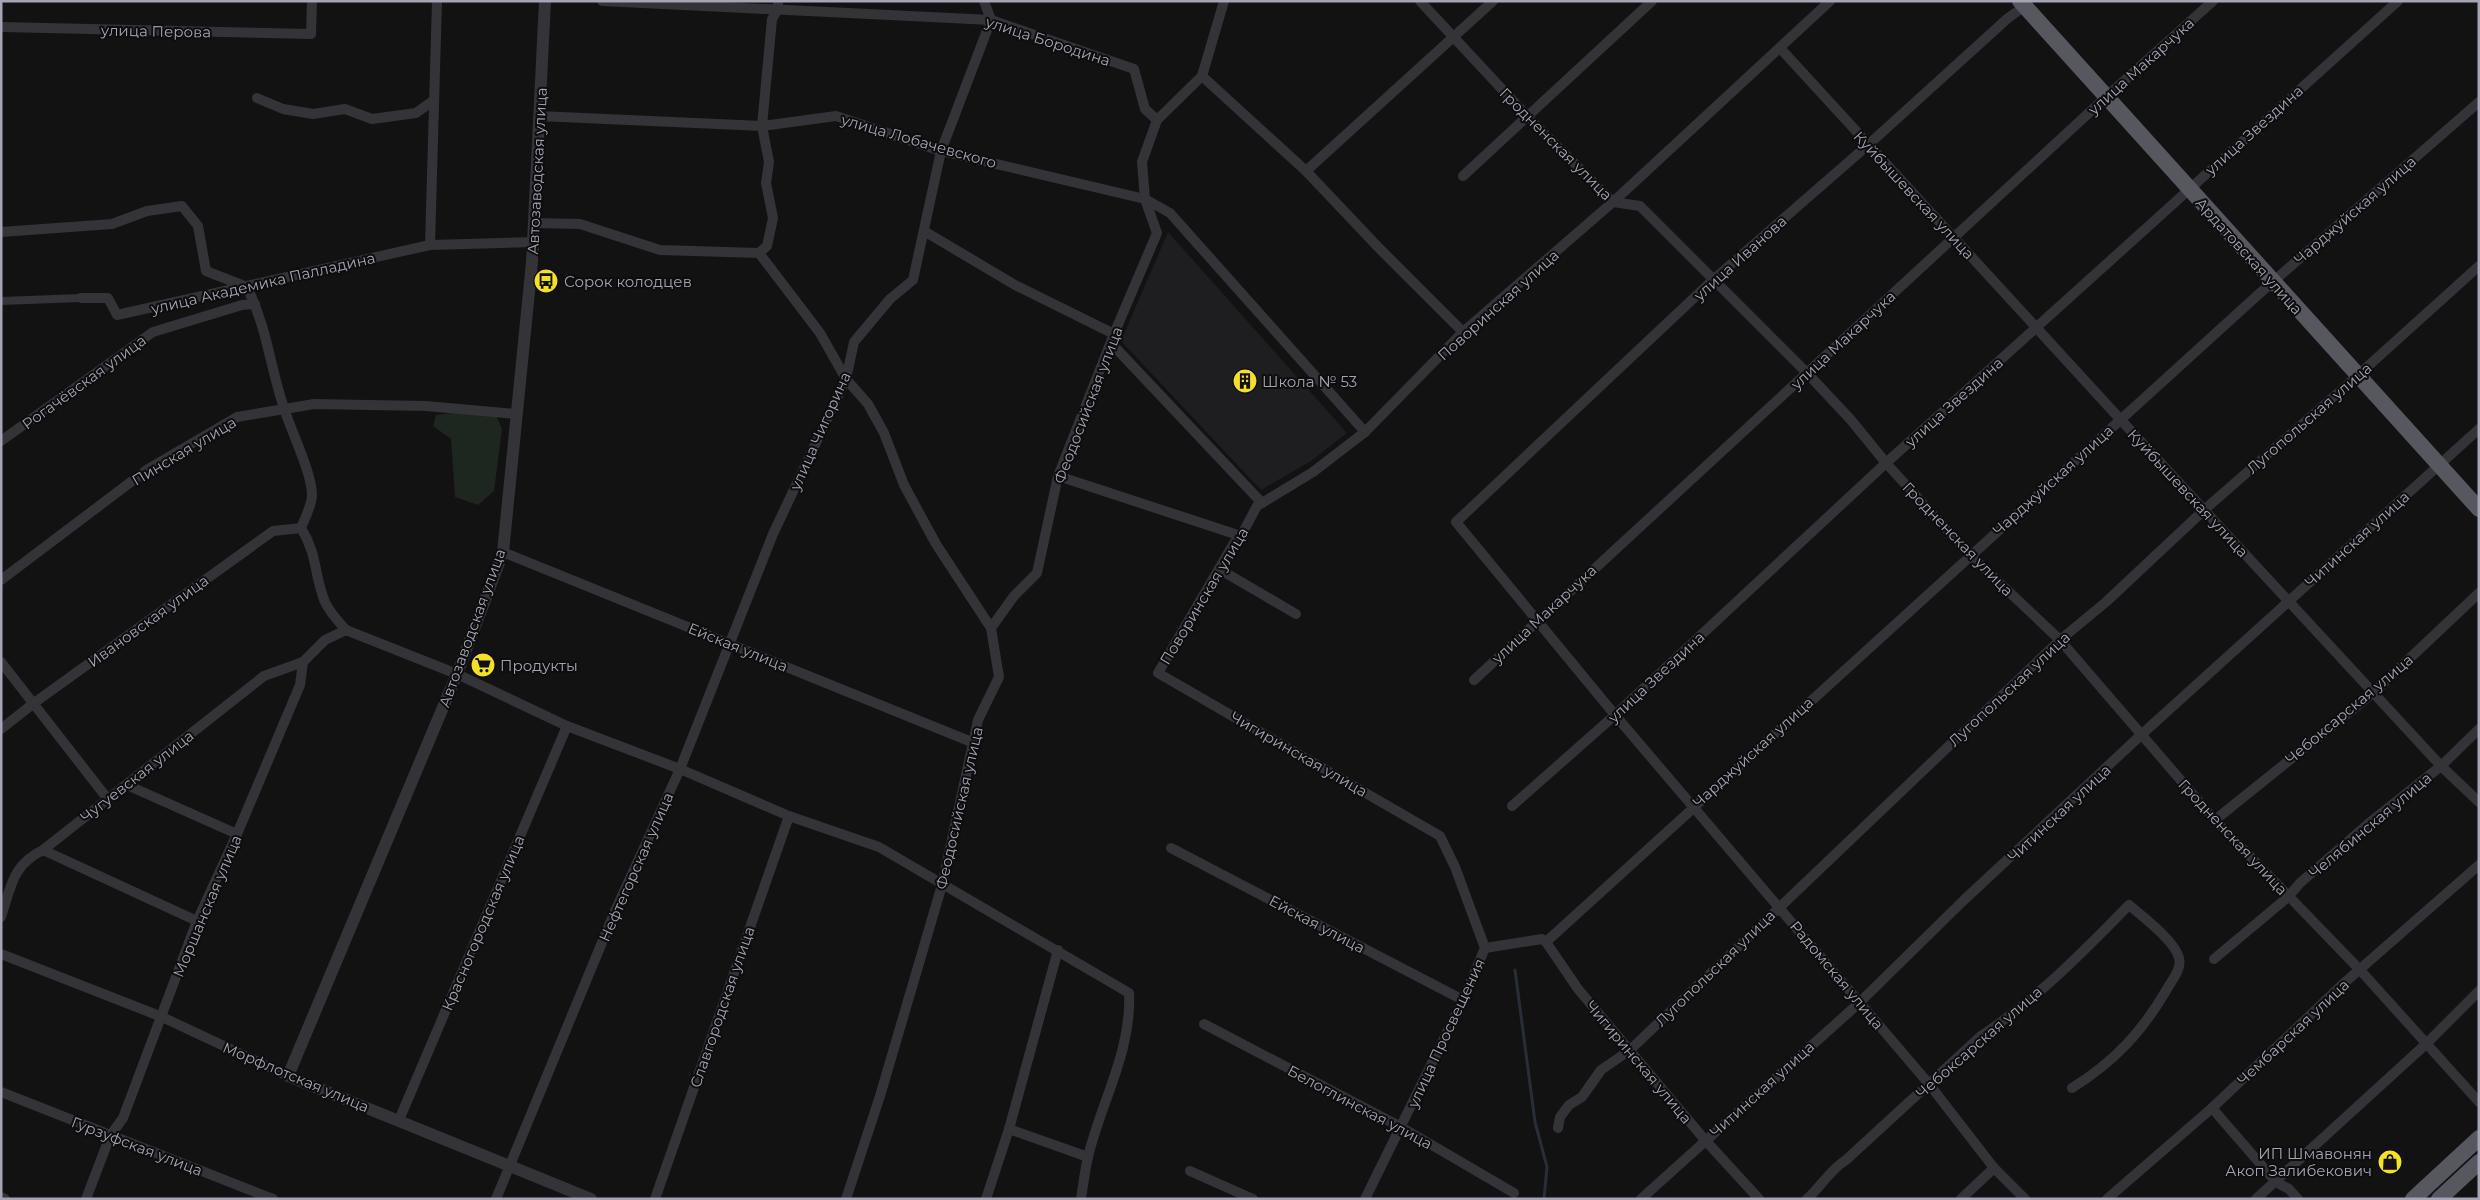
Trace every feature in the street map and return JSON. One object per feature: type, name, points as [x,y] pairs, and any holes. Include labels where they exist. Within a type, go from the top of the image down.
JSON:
[{"type":"highway","name":"Ардатовская улица","points":[[2025,3],[2106,98],[2479,509]]},
{"type":"highway","points":[[2413,1199],[2479,1138]]},
{"type":"highway","points":[[2439,1199],[2479,1162]]},
{"type":"street","name":"улица Перова","points":[[1,27],[311,34],[312,1]]},
{"type":"street","points":[[430,245],[437,1]]},
{"type":"street","name":"Автозаводская улица","points":[[288,1076],[457,674],[503,552],[533,242],[545,1]]},
{"type":"street","name":"улица Бородина","points":[[602,1],[778,5],[991,20],[1134,69],[1145,109],[1157,120]]},
{"type":"street","points":[[984,1],[991,20]]},
{"type":"street","points":[[1157,120],[1202,76],[1224,1]]},
{"type":"street","name":"Гродненская улица","points":[[1420,1],[1527,116],[1613,202],[1640,206],[1807,373],[1851,420],[1886,464],[1970,555],[2060,640],[2215,820],[2361,971],[2479,1102]]},
{"type":"street","points":[[1306,171],[1493,1]]},
{"type":"street","points":[[1463,176],[1652,1]]},
{"type":"street","name":"Поворинская улица","points":[[1158,673],[1234,543],[1241,536],[1257,506],[1313,472],[1365,432],[1463,332],[1613,202],[1830,1]]},
{"type":"street","name":"улица Макарчука","points":[[1474,680],[1536,620],[2214,1]]},
{"type":"street","name":"улица Звездина","points":[[1512,806],[1616,715],[1886,464],[2398,1]]},
{"type":"street","name":"улица Иванова","points":[[1456,522],[1713,280],[1868,145],[2025,3]]},
{"type":"street","points":[[534,223],[580,224],[660,250],[759,253],[767,246],[772,231],[773,218],[766,183],[768,162],[766,138],[762,126],[772,19],[778,5]]},
{"type":"street","name":"улица Чигорина","points":[[773,534],[846,379],[854,342],[890,299],[913,280],[941,151],[991,20]]},
{"type":"street","name":"Куйбышевская улица","points":[[1780,48],[2120,420],[2441,766],[2479,802]]},
{"type":"street","points":[[1202,76],[1306,171],[1378,248],[1463,332]]},
{"type":"street","points":[[257,98],[283,109],[313,114],[345,109],[372,119],[416,113],[434,100]]},
{"type":"street","name":"Чарджуйская улица","points":[[1546,942],[2272,282],[2479,102]]},
{"type":"street","name":"улица Лобачевского","points":[[539,116],[762,126],[836,116],[941,151],[1145,199],[1170,213],[1365,432]]},
{"type":"street","name":"Феодосийская улица","points":[[846,1199],[880,1096],[942,885],[978,720],[999,678],[991,628],[1014,596],[1037,573],[1058,476],[1112,339],[1146,264],[1157,233],[1145,199],[1142,162],[1157,120]]},
{"type":"street","points":[[1,232],[112,224],[147,211],[182,206],[198,226],[206,271],[246,287],[255,304],[267,338],[284,410],[304,462],[312,496],[301,528],[311,544],[325,602],[334,617],[346,630],[457,674],[568,726],[680,769],[789,816],[879,847],[942,885],[1058,950],[1129,994],[1130,1018],[1122,1051],[1088,1157],[1081,1199]]},
{"type":"street","points":[[924,231],[1112,339],[1262,503]]},
{"type":"street","name":"улица Академика Палладина","points":[[1,301],[108,298],[117,315],[430,245],[533,242]]},
{"type":"street","points":[[759,253],[820,333],[846,379],[868,404],[884,433],[904,485],[936,544],[991,628]]},
{"type":"street","name":"Лугопольская улица","points":[[1558,1128],[1560,1117],[1569,1105],[1582,1097],[1602,1070],[1630,1050],[2060,640],[2159,554],[2204,510],[2359,375],[2479,266]]},
{"type":"street","name":"Рогачёвская улица","points":[[1,441],[153,332],[242,305],[255,304]]},
{"type":"street","name":"Пинская улица","points":[[1,580],[148,469],[237,417],[314,404],[426,406],[516,414]]},
{"type":"street","name":"Читинская улица","points":[[1641,1199],[1859,1003],[1964,900],[2141,735],[2479,429]]},
{"type":"street","points":[[1058,476],[1241,536]]},
{"type":"street","name":"Радомская улица","points":[[1456,522],[1536,620],[1929,1084],[1994,1168],[2025,1199]]},
{"type":"street","name":"Ивановская улица","points":[[1,729],[34,703],[273,531],[301,528]]},
{"type":"street","name":"Нефтегорская улица","points":[[496,1199],[615,911],[680,769],[773,534]]},
{"type":"street","name":"Ейская улица","points":[[503,552],[974,742]]},
{"type":"street","points":[[1219,569],[1296,614]]},
{"type":"street","name":"Чебоксарская улица","points":[[2215,820],[2373,692],[2479,593]]},
{"type":"street","points":[[303,662],[325,640],[346,630]]},
{"type":"street","points":[[1,662],[107,798]]},
{"type":"street","name":"Чугуевская улица","points":[[1,917],[18,868],[29,857],[42,850],[107,798],[127,785],[264,676],[303,662]]},
{"type":"street","name":"Моршанская улица","points":[[86,1199],[110,1136],[123,1118],[197,921],[237,834],[300,685],[303,662]]},
{"type":"street","name":"Чигиринская улица","points":[[1158,673],[1440,836]]},
{"type":"street","name":"Красногородская улица","points":[[399,1120],[568,726]]},
{"type":"street","name":"Челябинская улица","points":[[2214,958],[2288,897],[2300,883],[2361,830],[2441,766],[2479,728]]},
{"type":"street","points":[[127,785],[237,834]]},
{"type":"street","name":"Славгородская улица","points":[[655,1199],[789,816]]},
{"type":"street","name":"улица Просвещения","points":[[1365,1199],[1463,1000],[1485,948],[1455,867],[1440,836]]},
{"type":"street","name":"Ейская улица","points":[[1172,848],[1463,1000]]},
{"type":"street","points":[[42,850],[197,921]]},
{"type":"street","name":"Чембарская улица","points":[[2106,1199],[2212,1108],[2343,984],[2361,971],[2479,865]]},
{"type":"street","name":"Чебоксарская улица","points":[[1807,1199],[1829,1177],[1834,1168],[1846,1160],[1981,1036],[2004,1021],[2076,958],[2129,904],[2174,947],[2179,959],[2178,971],[2149,1020],[2096,1073],[2072,1088]]},
{"type":"street","points":[[1485,948],[1542,940],[1546,942]]},
{"type":"street","name":"Чигиринская улица","points":[[1546,942],[1578,989],[1705,1140],[1759,1199]]},
{"type":"street","points":[[986,1199],[1009,1129],[1058,950]]},
{"type":"street","name":"Морфлотская улица","points":[[1,954],[162,1017],[288,1076],[590,1199]]},
{"type":"street","points":[[2256,1199],[2426,1044],[2479,991]]},
{"type":"street","name":"Белоглинская улица","points":[[1204,1024],[1401,1127],[1514,1193]]},
{"type":"street","name":"Гурзуфская улица","points":[[1,1092],[273,1199]]},
{"type":"street","points":[[2212,1108],[2276,1182],[2289,1189],[2298,1199]]},
{"type":"street","points":[[1009,1129],[1088,1157]]},
{"type":"street","points":[[1961,1199],[1994,1168]]},
{"type":"street","points":[[1190,1171],[1253,1199]]},
{"type":"street","points":[[1,1197],[5,1199]]},
{"type":"shaded area","points":[[1168,232],[1347,433],[1311,461],[1261,490],[1121,341]]},
{"type":"shaded area","points":[[482,409],[496,415],[502,429],[494,491],[478,505],[455,497],[451,439],[433,426],[436,415]]},
{"type":"waterway","points":[[1515,970],[1535,1122],[1547,1167],[1544,1199]]},
{"type":"place","name":"Сорок колодцев","points":[[546,281]]},
{"type":"place","name":"Школа № 53","points":[[1245,381]]},
{"type":"place","name":"Продукты","points":[[483,665]]},
{"type":"place","name":"ИП Шмавонян Акоп Залибекович","points":[[2390,1162]]}]
